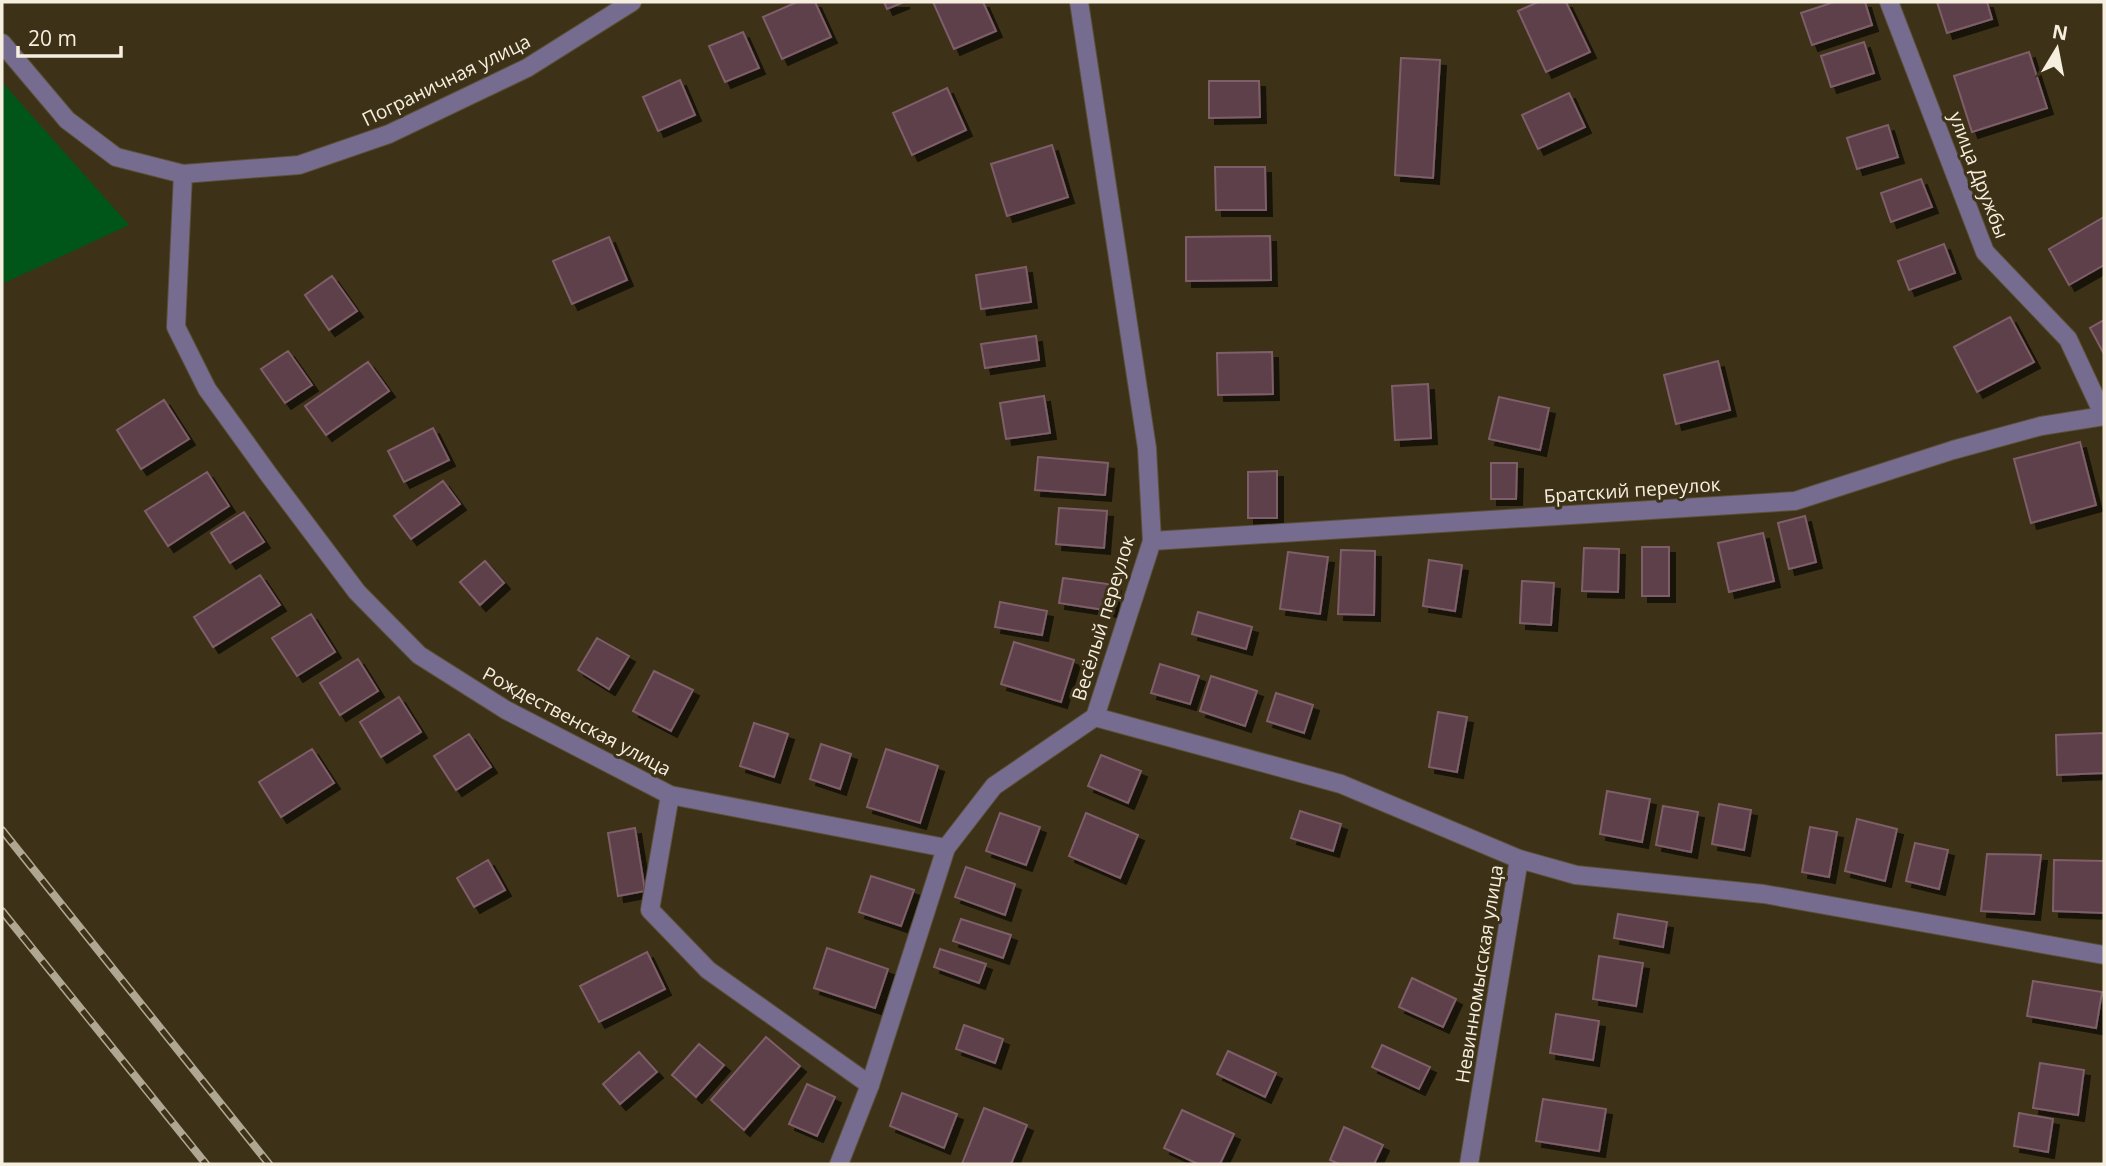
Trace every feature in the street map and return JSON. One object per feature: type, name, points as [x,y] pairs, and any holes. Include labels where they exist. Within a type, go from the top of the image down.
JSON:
[{"type":"street","name":"Весёлый переулок","points":[[839,1164],[870,1085],[946,848],[994,786],[1095,717],[1152,541],[1147,448],[1079,2]]},
{"type":"street","name":"улица Дружбы","points":[[1889,2],[1985,252],[2068,339],[2104,416]]},
{"type":"street","name":"Пограничная улица","points":[[2,43],[67,120],[116,157],[183,174],[299,165],[389,134],[527,68],[622,4]]},
{"type":"street","name":"Рождественская улица","points":[[183,174],[176,327],[207,389],[357,592],[419,655],[506,710],[670,795],[946,848]]},
{"type":"street","name":"Братский переулок","points":[[1152,541],[1795,501],[1953,450],[2041,426],[2104,416]]},
{"type":"street","name":"Невинномысская улица","points":[[1095,717],[1340,785],[1519,859],[1469,1164]]},
{"type":"street","points":[[670,795],[650,910],[708,970],[870,1085]]},
{"type":"street","points":[[1519,859],[1576,874],[1764,894],[2104,955]]},
{"type":"green space","points":[[2,82],[129,225],[2,284]]},
{"type":"building","points":[[797,2],[815,2],[831,37],[782,59],[763,17]]},
{"type":"building","points":[[884,2],[904,2],[887,9]]},
{"type":"building","points":[[933,2],[983,2],[996,31],[954,49]]},
{"type":"building","points":[[1538,2],[1566,2],[1590,52],[1546,72],[1518,11]]},
{"type":"building","points":[[1834,2],[1865,2],[1872,25],[1812,45],[1801,13]]},
{"type":"building","points":[[1937,2],[1987,2],[1992,19],[1947,33]]},
{"type":"building","points":[[743,32],[759,68],[725,82],[709,46]]},
{"type":"building","points":[[1864,42],[1874,73],[1831,87],[1821,56]]},
{"type":"building","points":[[2029,52],[2047,108],[1972,132],[1954,76]]},
{"type":"building","points":[[1401,58],[1440,60],[1433,178],[1395,175]]},
{"type":"building","points":[[680,80],[695,115],[658,131],[643,97]]},
{"type":"building","points":[[1209,81],[1259,81],[1260,117],[1209,118]]},
{"type":"building","points":[[947,88],[966,130],[912,155],[893,113]]},
{"type":"building","points":[[1569,93],[1585,127],[1538,149],[1522,115]]},
{"type":"building","points":[[1888,125],[1898,157],[1857,169],[1847,138]]},
{"type":"building","points":[[1052,145],[1068,197],[1007,216],[991,164]]},
{"type":"building","points":[[1215,167],[1265,167],[1266,210],[1216,210]]},
{"type":"building","points":[[1921,179],[1932,207],[1891,222],[1881,193]]},
{"type":"building","points":[[2104,217],[2104,265],[2069,285],[2049,249]]},
{"type":"building","points":[[1270,236],[1271,280],[1186,281],[1186,237]]},
{"type":"building","points":[[609,237],[627,280],[572,304],[553,261]]},
{"type":"building","points":[[1944,244],[1955,273],[1909,290],[1898,261]]},
{"type":"building","points":[[1026,267],[1031,302],[981,309],[976,275]]},
{"type":"building","points":[[332,276],[357,311],[329,330],[305,295]]},
{"type":"building","points":[[2010,317],[2034,362],[1977,392],[1954,347]]},
{"type":"building","points":[[2104,320],[2104,354],[2090,328]]},
{"type":"building","points":[[1036,336],[1039,360],[985,368],[981,344]]},
{"type":"building","points":[[288,351],[312,385],[285,403],[261,369]]},
{"type":"building","points":[[1272,352],[1273,394],[1218,395],[1217,353]]},
{"type":"building","points":[[1718,361],[1730,410],[1676,424],[1664,375]]},
{"type":"building","points":[[368,362],[389,391],[326,435],[305,406]]},
{"type":"building","points":[[1428,384],[1431,438],[1395,440],[1392,386]]},
{"type":"building","points":[[1044,396],[1050,433],[1006,439],[1000,403]]},
{"type":"building","points":[[1499,397],[1549,408],[1540,450],[1489,439]]},
{"type":"building","points":[[164,400],[189,439],[141,469],[117,430]]},
{"type":"building","points":[[433,428],[449,460],[404,482],[388,451]]},
{"type":"building","points":[[2080,442],[2096,505],[2031,523],[2014,459]]},
{"type":"building","points":[[1038,457],[1108,463],[1105,495],[1035,490]]},
{"type":"building","points":[[1491,463],[1517,463],[1516,499],[1491,499]]},
{"type":"building","points":[[1277,471],[1277,518],[1248,518],[1248,472]]},
{"type":"building","points":[[207,472],[229,506],[168,546],[145,511]]},
{"type":"building","points":[[443,481],[460,504],[411,539],[394,516]]},
{"type":"building","points":[[1059,508],[1107,511],[1104,548],[1056,544]]},
{"type":"building","points":[[244,512],[264,542],[230,563],[211,533]]},
{"type":"building","points":[[1805,516],[1816,562],[1789,569],[1778,523]]},
{"type":"building","points":[[1763,533],[1774,581],[1729,592],[1718,543]]},
{"type":"building","points":[[1642,547],[1669,547],[1669,596],[1642,596]]},
{"type":"building","points":[[1584,548],[1619,549],[1618,592],[1582,591]]},
{"type":"building","points":[[1341,550],[1375,551],[1374,615],[1338,614]]},
{"type":"building","points":[[1288,552],[1328,557],[1320,614],[1280,609]]},
{"type":"building","points":[[1429,560],[1462,565],[1455,611],[1423,606]]},
{"type":"building","points":[[485,561],[504,583],[480,605],[460,582]]},
{"type":"building","points":[[260,575],[280,605],[213,647],[194,617]]},
{"type":"building","points":[[1063,578],[1115,585],[1111,611],[1059,603]]},
{"type":"building","points":[[1522,581],[1554,583],[1551,625],[1520,623]]},
{"type":"building","points":[[1000,602],[1047,611],[1042,635],[995,627]]},
{"type":"building","points":[[1198,612],[1252,627],[1246,649],[1192,634]]},
{"type":"building","points":[[311,614],[335,652],[297,676],[272,638]]},
{"type":"building","points":[[597,638],[629,656],[609,689],[578,670]]},
{"type":"building","points":[[1014,642],[1074,660],[1061,702],[1001,684]]},
{"type":"building","points":[[358,659],[378,691],[340,715],[320,683]]},
{"type":"building","points":[[1160,664],[1199,676],[1190,704],[1151,693]]},
{"type":"building","points":[[654,671],[693,690],[671,731],[633,711]]},
{"type":"building","points":[[1211,676],[1257,691],[1245,726],[1200,711]]},
{"type":"building","points":[[1276,693],[1313,705],[1304,733],[1267,721]]},
{"type":"building","points":[[399,697],[421,732],[381,757],[360,722]]},
{"type":"building","points":[[1438,712],[1467,717],[1457,772],[1429,767]]},
{"type":"building","points":[[754,723],[788,734],[774,777],[740,766]]},
{"type":"building","points":[[2104,733],[2104,773],[2057,775],[2056,735]]},
{"type":"building","points":[[469,734],[491,767],[456,790],[434,756]]},
{"type":"building","points":[[821,744],[851,754],[840,789],[810,779]]},
{"type":"building","points":[[312,749],[334,783],[281,817],[259,782]]},
{"type":"building","points":[[886,749],[938,766],[920,823],[867,807]]},
{"type":"building","points":[[1101,755],[1141,771],[1128,803],[1088,786]]},
{"type":"building","points":[[1607,791],[1650,799],[1642,842],[1600,834]]},
{"type":"building","points":[[1719,804],[1751,810],[1744,850],[1712,844]]},
{"type":"building","points":[[1663,806],[1698,812],[1691,852],[1656,845]]},
{"type":"building","points":[[1300,811],[1341,824],[1333,851],[1291,838]]},
{"type":"building","points":[[1000,813],[1040,827],[1026,865],[986,851]]},
{"type":"building","points":[[1086,813],[1138,835],[1120,878],[1069,856]]},
{"type":"building","points":[[1857,819],[1897,829],[1885,881],[1845,871]]},
{"type":"building","points":[[1810,827],[1837,832],[1829,877],[1802,872]]},
{"type":"building","points":[[635,828],[645,891],[618,896],[608,833]]},
{"type":"building","points":[[1915,843],[1948,850],[1939,889],[1906,881]]},
{"type":"building","points":[[1987,854],[2041,855],[2034,914],[1981,911]]},
{"type":"building","points":[[488,860],[505,890],[474,907],[457,878]]},
{"type":"building","points":[[2054,860],[2104,861],[2104,913],[2053,911]]},
{"type":"building","points":[[966,867],[1015,884],[1005,915],[955,897]]},
{"type":"building","points":[[871,876],[914,890],[901,926],[859,912]]},
{"type":"building","points":[[1618,914],[1667,922],[1663,947],[1614,938]]},
{"type":"building","points":[[961,919],[1011,935],[1003,958],[953,941]]},
{"type":"building","points":[[827,948],[888,969],[875,1008],[814,988]]},
{"type":"building","points":[[940,949],[986,964],[979,983],[934,967]]},
{"type":"building","points":[[647,952],[665,989],[599,1022],[580,986]]},
{"type":"building","points":[[1599,956],[1643,963],[1636,1006],[1593,999]]},
{"type":"building","points":[[1412,978],[1456,999],[1443,1027],[1399,1007]]},
{"type":"building","points":[[2033,981],[2102,992],[2096,1028],[2027,1016]]},
{"type":"building","points":[[1556,1014],[1599,1021],[1593,1060],[1550,1053]]},
{"type":"building","points":[[964,1025],[1003,1039],[995,1063],[956,1049]]},
{"type":"building","points":[[766,1037],[800,1066],[744,1130],[711,1100]]},
{"type":"building","points":[[699,1044],[724,1065],[696,1097],[672,1075]]},
{"type":"building","points":[[1382,1045],[1430,1067],[1419,1089],[1372,1067]]},
{"type":"building","points":[[1228,1051],[1276,1073],[1265,1097],[1217,1074]]},
{"type":"building","points":[[639,1052],[657,1072],[620,1104],[603,1084]]},
{"type":"building","points":[[2040,1063],[2084,1070],[2078,1115],[2033,1108]]},
{"type":"building","points":[[807,1084],[835,1097],[817,1136],[789,1124]]},
{"type":"building","points":[[902,1093],[957,1114],[944,1148],[890,1126]]},
{"type":"building","points":[[1543,1099],[1606,1109],[1599,1151],[1536,1141]]},
{"type":"building","points":[[984,1108],[1027,1125],[1011,1164],[962,1164]]},
{"type":"building","points":[[1182,1110],[1234,1134],[1220,1164],[1198,1164],[1164,1148]]},
{"type":"building","points":[[2019,1113],[2053,1119],[2048,1152],[2014,1146]]},
{"type":"building","points":[[1344,1127],[1383,1145],[1374,1164],[1339,1164],[1330,1160]]},
{"type":"railway","points":[[2,830],[269,1164]]},
{"type":"railway","points":[[2,911],[206,1164]]}]
